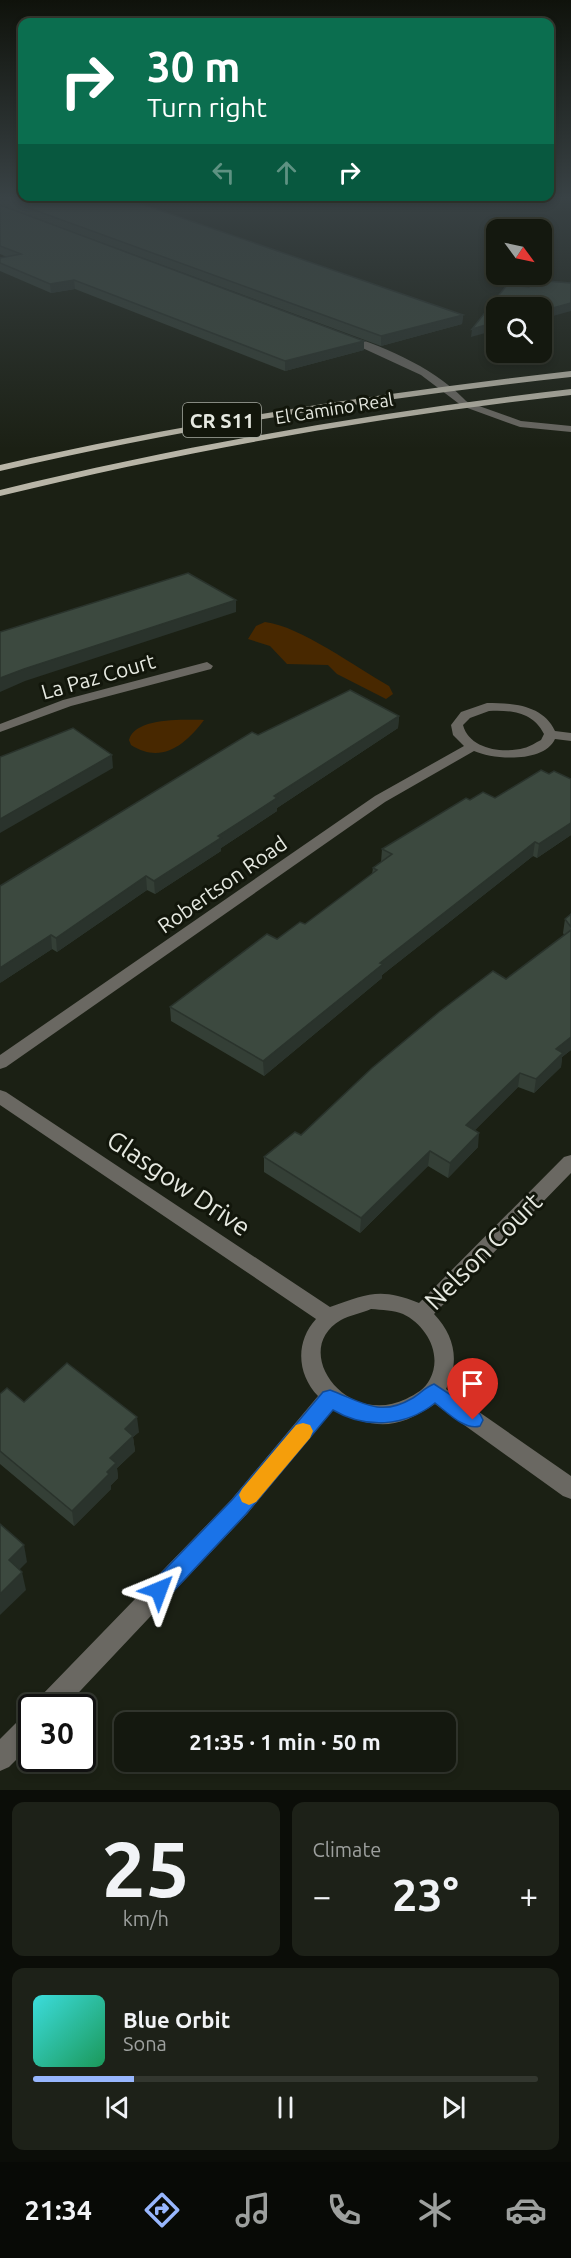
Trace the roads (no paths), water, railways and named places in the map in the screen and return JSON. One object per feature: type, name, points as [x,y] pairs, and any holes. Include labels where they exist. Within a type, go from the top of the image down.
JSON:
[{"type":"main road","name":"El Camino Real","points":[[0,468],[233,418],[448,387],[571,374]]},
{"type":"main road","name":"El Camino Real","points":[[0,494],[70,475],[257,437],[465,404],[571,392]]},
{"type":"street","points":[[340,334],[376,349],[448,387],[465,404],[520,424],[571,429]]},
{"type":"street","name":"La Paz Court","points":[[0,728],[67,703],[207,666]]},
{"type":"street","points":[[502,706],[530,712],[541,718],[550,734],[547,742],[526,753],[495,754],[472,747],[459,737],[456,729],[464,715],[487,707],[502,706]]},
{"type":"street","points":[[550,734],[571,737]]},
{"type":"street","name":"Robertson Road","points":[[0,1063],[380,799],[472,747]]},
{"type":"street","name":"Glasgow Drive","points":[[0,1096],[327,1316]]},
{"type":"street","name":"Nelson Court","points":[[420,1315],[571,1162]]},
{"type":"street","points":[[371,1301],[393,1303],[420,1315],[429,1322],[440,1338],[446,1356],[444,1375],[434,1392],[417,1406],[396,1413],[373,1415],[350,1410],[330,1398],[316,1382],[310,1363],[311,1344],[327,1316],[350,1305],[371,1301]]},
{"type":"street","points":[[434,1392],[571,1489]]},
{"type":"street","points":[[60,1694],[239,1507],[330,1398]]},
{"type":"street","points":[[0,1758],[18,1739]]}]
